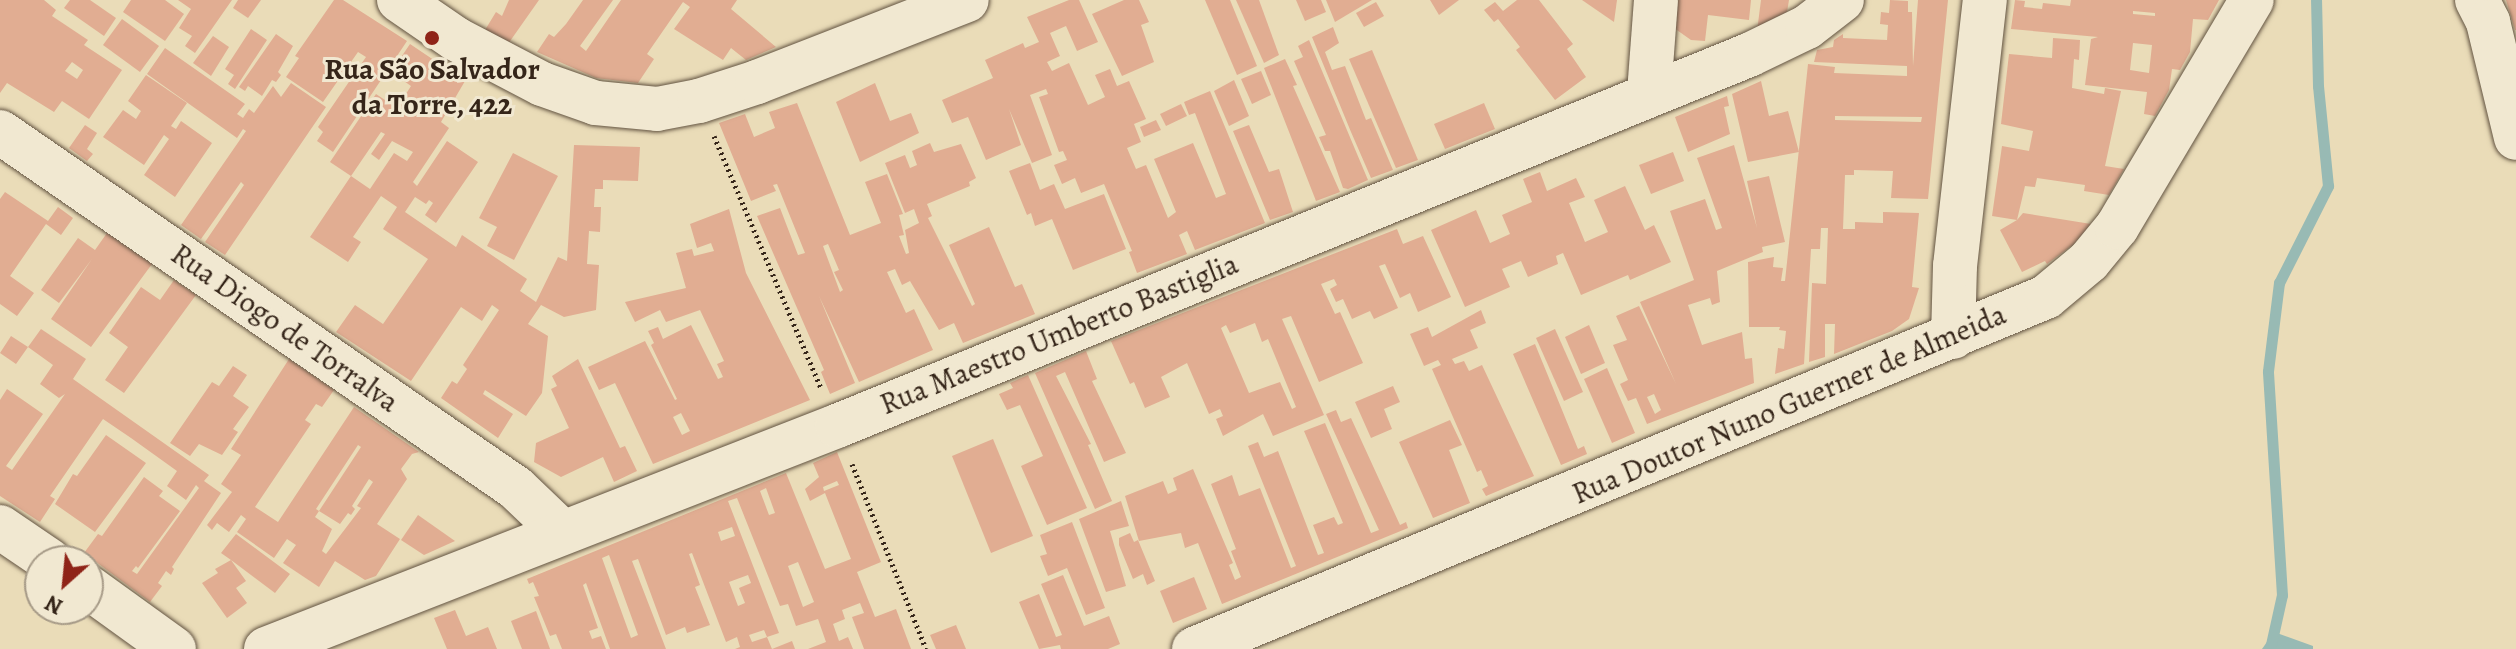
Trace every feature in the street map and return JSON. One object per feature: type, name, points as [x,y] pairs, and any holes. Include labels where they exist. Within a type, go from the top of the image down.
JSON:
[{"type":"street","points":[[399,0],[477,51],[529,78],[596,103],[641,109],[699,101],[757,82],[967,0]]},
{"type":"street","points":[[1649,93],[1656,0]]},
{"type":"street","name":"Rua Maestro Umberto Bastiglia","points":[[266,649],[837,426],[1785,39],[1842,0]]},
{"type":"street","points":[[1953,337],[1955,266],[1985,0]]},
{"type":"street","name":"Rua Doutor Nuno Guerner de Almeida","points":[[1194,649],[2046,297],[2103,246],[2252,0]]},
{"type":"street","points":[[2477,0],[2488,22],[2516,138]]},
{"type":"street","name":"Rua Diogo de Torralva","points":[[0,132],[516,488],[562,532]]},
{"type":"street","points":[[0,527],[26,545]]},
{"type":"street","points":[[104,599],[174,649]]},
{"type":"path","points":[[699,101],[837,426],[926,649]]},
{"type":"water","points":[[2274,632],[2313,646],[2313,649],[2262,649]]},
{"type":"building","points":[[0,0],[44,0],[56,10],[52,16],[88,40],[84,45],[122,70],[89,119],[62,101],[54,112],[7,83],[0,93]],"holes":[[[72,62],[83,70],[77,79],[65,71]]]},
{"type":"building","points":[[70,0],[90,0],[116,18],[104,36],[64,8]]},
{"type":"building","points":[[131,0],[165,0],[184,14],[165,41],[123,12]]},
{"type":"building","points":[[178,0],[232,0],[195,53],[185,46],[192,36],[179,28],[191,9]]},
{"type":"building","points":[[238,0],[261,0],[248,18],[233,8]]},
{"type":"building","points":[[334,0],[343,0],[407,41],[333,152],[317,141],[323,132],[318,127],[366,57],[358,52],[323,102],[286,77],[299,58],[295,56]]},
{"type":"building","points":[[509,0],[539,0],[508,44],[485,30],[496,12],[502,16]]},
{"type":"building","points":[[583,0],[613,0],[580,46],[586,51],[621,0],[737,0],[731,9],[776,47],[746,60],[731,48],[723,60],[674,29],[690,7],[683,2],[647,54],[654,59],[638,83],[596,78],[537,52],[549,34],[554,37],[566,24]]},
{"type":"building","points":[[1069,0],[1079,0],[1098,42],[1077,51],[1066,26],[1050,33],[1060,56],[1047,62],[1052,71],[1069,63],[1088,105],[1105,97],[1095,75],[1110,69],[1117,86],[1129,81],[1146,119],[1134,124],[1141,142],[1127,148],[1136,169],[1146,165],[1168,218],[1176,212],[1154,159],[1193,143],[1216,198],[1226,194],[1195,113],[1189,115],[1184,102],[1210,91],[1265,223],[1195,250],[1187,231],[1179,235],[1187,254],[1137,273],[1129,252],[1132,251],[1104,184],[1081,193],[1075,178],[1062,184],[1054,165],[1067,160],[1063,151],[1059,152],[1039,97],[1048,94],[1046,89],[1030,95],[1052,155],[1032,163],[1009,109],[1021,145],[986,160],[968,117],[952,123],[942,100],[993,78],[985,60],[1023,43],[1025,48],[1039,42],[1027,17]]},
{"type":"building","points":[[1124,0],[1139,0],[1149,22],[1141,25],[1154,62],[1122,76],[1092,14]]},
{"type":"building","points":[[1205,0],[1230,0],[1257,66],[1237,75]]},
{"type":"building","points":[[1236,0],[1259,0],[1279,55],[1264,63]]},
{"type":"building","points":[[1296,0],[1321,0],[1326,12],[1305,21]]},
{"type":"building","points":[[1326,0],[1372,0],[1335,22]]},
{"type":"building","points":[[1430,0],[1459,0],[1439,15]]},
{"type":"building","points":[[1517,0],[1539,0],[1573,44],[1567,49],[1586,77],[1555,100],[1516,50],[1520,47],[1498,19],[1494,22],[1484,10],[1495,2],[1503,11]]},
{"type":"building","points":[[1582,0],[1617,0],[1614,22]]},
{"type":"building","points":[[1674,0],[1751,0],[1749,20],[1708,15],[1705,41],[1691,40],[1674,28]]},
{"type":"building","points":[[1761,0],[1789,0],[1786,18],[1757,31]]},
{"type":"building","points":[[1890,0],[1908,1],[1908,12],[1912,12],[1913,66],[1918,0],[1948,0],[1928,199],[1891,198],[1893,171],[1854,170],[1854,175],[1845,175],[1843,229],[1855,229],[1855,222],[1883,223],[1883,212],[1919,213],[1912,287],[1919,288],[1909,319],[1892,331],[1834,354],[1835,324],[1825,324],[1825,357],[1809,362],[1812,283],[1826,284],[1828,228],[1821,228],[1820,249],[1811,249],[1804,364],[1775,374],[1778,348],[1784,349],[1786,331],[1779,330],[1780,327],[1749,327],[1748,262],[1774,257],[1773,267],[1783,268],[1781,281],[1785,281],[1808,64],[1835,67],[1834,73],[1907,76],[1907,66],[1814,62],[1817,50],[1833,47],[1834,40],[1843,34],[1843,38],[1887,40],[1888,25],[1880,24],[1881,12],[1889,13]],"holes":[[[1835,116],[1922,117],[1921,122],[1835,120]]]},
{"type":"building","points":[[2015,0],[2025,1],[2024,7],[2042,9],[2043,3],[2070,6],[2071,0],[2219,0],[2208,20],[2193,19],[2190,52],[2180,70],[2172,69],[2169,90],[2155,116],[2144,114],[2147,92],[2085,85],[2091,39],[2098,37],[2011,29]],"holes":[[[2133,11],[2155,13],[2155,16],[2133,14]],[[2133,43],[2152,45],[2149,73],[2130,70]]]},
{"type":"building","points":[[2506,0],[2516,0],[2516,30],[2515,30]]},
{"type":"building","points":[[1376,2],[1384,16],[1364,27],[1356,13]]},
{"type":"building","points":[[122,19],[159,46],[140,72],[103,45]]},
{"type":"building","points":[[1333,27],[1339,43],[1325,52],[1332,70],[1345,66],[1366,120],[1371,118],[1393,170],[1371,178],[1312,37]]},
{"type":"building","points":[[251,29],[267,40],[235,89],[228,84],[234,75],[225,69]]},
{"type":"building","points":[[276,34],[293,46],[278,72],[281,75],[276,82],[272,80],[262,96],[248,86],[245,91],[239,87]]},
{"type":"building","points":[[213,36],[229,47],[211,76],[193,63]]},
{"type":"building","points":[[2053,38],[2080,40],[2079,60],[2074,59],[2072,88],[2104,94],[2105,88],[2121,91],[2105,166],[2124,169],[2109,195],[2084,191],[2085,185],[2037,178],[2035,187],[2025,186],[2017,220],[1992,216],[2002,146],[2029,151],[2033,131],[2001,124],[2009,54],[2052,58]]},
{"type":"building","points":[[1309,40],[1368,180],[1348,189],[1343,188],[1330,151],[1325,151],[1319,137],[1326,135],[1294,61],[1303,57],[1298,46]]},
{"type":"building","points":[[410,44],[465,81],[441,122],[449,128],[413,182],[417,186],[447,141],[478,162],[436,223],[425,215],[433,203],[429,200],[426,204],[415,197],[405,212],[456,247],[462,235],[527,279],[520,291],[536,302],[558,257],[567,261],[574,145],[640,147],[638,181],[603,180],[603,189],[595,189],[594,207],[601,207],[600,232],[589,231],[587,264],[599,265],[596,310],[564,317],[541,305],[528,324],[548,336],[542,393],[526,416],[485,390],[483,394],[513,414],[498,438],[441,398],[452,381],[457,384],[467,369],[463,365],[499,310],[492,305],[482,321],[461,307],[411,381],[336,332],[355,305],[383,324],[428,259],[383,229],[397,207],[381,196],[353,237],[361,242],[348,262],[310,237],[351,176],[330,162],[376,94],[397,108],[411,86],[391,72]],"holes":[[[381,132],[385,134],[371,154],[379,160],[392,141],[413,152],[407,161],[394,153],[370,189],[351,176]]]},
{"type":"building","points":[[165,48],[245,104],[237,114],[243,118],[249,109],[254,113],[273,86],[281,97],[291,83],[326,107],[225,255],[205,242],[244,185],[241,182],[201,239],[181,225],[246,131],[243,129],[237,138],[147,74]]},
{"type":"building","points":[[1372,50],[1418,160],[1396,168],[1349,59]]},
{"type":"building","points":[[1285,59],[1297,85],[1293,86],[1340,192],[1316,201],[1264,68]]},
{"type":"building","points":[[1261,71],[1271,95],[1252,104],[1241,79]]},
{"type":"building","points":[[146,75],[187,103],[171,126],[176,129],[181,121],[212,143],[175,197],[144,175],[169,139],[164,135],[144,165],[103,137],[123,110],[136,119],[141,111],[128,101]]},
{"type":"building","points":[[1234,80],[1249,116],[1229,126],[1214,91]]},
{"type":"building","points":[[1761,81],[1769,116],[1788,111],[1799,152],[1748,162],[1732,94]]},
{"type":"building","points":[[875,83],[890,121],[911,113],[919,133],[860,162],[836,102]]},
{"type":"building","points":[[1727,96],[1729,106],[1724,107],[1730,134],[1688,152],[1675,117]]},
{"type":"building","points":[[797,103],[850,235],[881,223],[865,182],[887,174],[903,214],[899,215],[904,235],[899,236],[906,254],[909,253],[905,230],[919,223],[914,209],[905,213],[885,163],[905,155],[910,168],[917,165],[912,151],[930,143],[934,152],[961,144],[976,178],[969,182],[970,186],[927,204],[932,216],[928,218],[972,306],[975,304],[949,245],[989,227],[1015,287],[1022,284],[1035,314],[963,343],[954,323],[939,330],[910,281],[902,285],[895,269],[887,272],[906,313],[914,309],[933,350],[859,382],[819,296],[855,383],[830,394],[821,372],[824,370],[757,216],[780,208],[798,255],[805,253],[777,184],[773,185],[776,191],[751,201],[719,123],[745,114],[754,137],[775,128],[769,112]],"holes":[[[828,244],[839,270],[834,272],[843,290],[840,292],[823,246]]]},
{"type":"building","points":[[1484,103],[1495,129],[1445,149],[1434,124]]},
{"type":"building","points":[[1181,104],[1187,116],[1166,126],[1160,114]]},
{"type":"building","points":[[1156,120],[1161,130],[1144,137],[1140,127]]},
{"type":"building","points":[[85,125],[97,133],[87,149],[93,154],[87,161],[69,148]]},
{"type":"building","points":[[1249,125],[1269,172],[1279,169],[1293,212],[1270,220],[1233,131]]},
{"type":"building","points":[[1734,145],[1757,228],[1747,181],[1769,176],[1785,242],[1762,247],[1763,252],[1717,271],[1720,302],[1712,305],[1710,298],[1688,305],[1702,345],[1742,332],[1745,359],[1752,358],[1754,383],[1647,424],[1636,398],[1628,401],[1620,384],[1628,380],[1613,345],[1627,340],[1616,316],[1639,306],[1676,384],[1640,302],[1694,280],[1670,211],[1705,199],[1716,230],[1722,228],[1697,158]],"holes":[[[1654,394],[1661,410],[1655,414],[1647,397]]]},
{"type":"building","points":[[1673,152],[1684,181],[1651,194],[1639,165]]},
{"type":"building","points":[[513,153],[558,176],[514,260],[487,246],[497,227],[479,218]]},
{"type":"building","points":[[1030,163],[1040,190],[1054,184],[1065,209],[1104,194],[1126,249],[1073,270],[1052,219],[1035,226],[1031,213],[1027,215],[1009,171]]},
{"type":"building","points":[[1540,172],[1547,191],[1576,178],[1585,197],[1569,203],[1585,242],[1608,232],[1594,200],[1625,186],[1645,230],[1654,225],[1671,262],[1630,280],[1628,275],[1581,295],[1563,253],[1556,256],[1558,264],[1528,277],[1521,261],[1502,269],[1510,287],[1465,307],[1431,230],[1476,210],[1490,243],[1510,234],[1502,215],[1532,202],[1523,179]]},
{"type":"building","points":[[5,192],[48,221],[58,207],[73,218],[61,235],[46,224],[10,276],[34,293],[17,316],[0,304],[0,199]]},
{"type":"building","points":[[729,209],[746,273],[810,400],[653,464],[615,383],[599,390],[588,367],[645,341],[675,400],[648,331],[658,327],[663,339],[691,325],[718,379],[723,377],[717,364],[724,361],[700,310],[666,322],[660,310],[635,322],[625,302],[686,288],[676,253],[692,249],[694,256],[714,251],[711,243],[697,248],[690,224]],"holes":[[[681,413],[690,431],[682,435],[673,417]]]},
{"type":"building","points":[[2023,213],[2091,224],[2074,244],[2047,264],[2045,261],[2022,272],[2000,230]]},
{"type":"building","points":[[1397,229],[1403,244],[1423,236],[1451,297],[1418,312],[1410,293],[1400,298],[1385,264],[1379,266],[1398,308],[1374,319],[1370,311],[1352,319],[1343,299],[1336,302],[1330,289],[1337,285],[1334,279],[1321,284],[1335,314],[1340,312],[1363,363],[1319,382],[1291,316],[1282,319],[1324,415],[1273,436],[1263,414],[1223,436],[1216,419],[1223,416],[1220,409],[1209,414],[1187,363],[1161,377],[1170,397],[1145,408],[1134,382],[1130,384],[1111,341]],"holes":[[[1255,323],[1262,342],[1268,339],[1296,407],[1292,409],[1280,382],[1249,393],[1221,328],[1226,325],[1230,333]]]},
{"type":"building","points":[[107,233],[152,264],[91,347],[51,319],[92,259],[59,303],[41,290],[78,238],[95,250]]},
{"type":"building","points":[[174,280],[196,295],[124,393],[105,380],[128,347],[109,333],[141,287],[160,300]]},
{"type":"building","points":[[1481,310],[1486,323],[1470,330],[1478,348],[1452,359],[1455,364],[1464,361],[1469,371],[1482,365],[1534,476],[1486,496],[1482,489],[1488,486],[1481,470],[1477,472],[1432,369],[1441,365],[1438,360],[1424,366],[1410,334],[1428,327],[1432,337]]},
{"type":"building","points":[[1589,325],[1605,363],[1581,374],[1565,337]]},
{"type":"building","points":[[41,329],[86,359],[73,379],[209,475],[204,481],[221,493],[172,567],[171,575],[166,571],[158,583],[162,586],[150,602],[104,568],[104,545],[90,545],[98,534],[102,536],[144,477],[163,491],[159,496],[180,511],[138,568],[136,566],[132,571],[137,574],[199,488],[196,485],[186,500],[167,486],[177,471],[103,419],[50,496],[55,499],[40,522],[0,496],[0,400],[7,389],[43,414],[6,466],[12,470],[65,394],[59,398],[40,384],[53,365],[28,347]]},
{"type":"building","points":[[1555,329],[1583,392],[1564,401],[1536,338]]},
{"type":"building","points":[[11,336],[28,347],[16,364],[0,353]]},
{"type":"building","points":[[1535,344],[1578,449],[1584,446],[1587,454],[1561,465],[1513,354]]},
{"type":"building","points":[[1086,351],[1097,379],[1092,381],[1126,453],[1104,462],[1065,372],[1056,376],[1091,444],[1088,445],[1112,501],[1095,509],[1035,373]]},
{"type":"building","points":[[289,359],[334,390],[322,407],[316,404],[305,420],[311,424],[255,507],[278,522],[354,407],[419,452],[412,454],[401,469],[407,479],[377,524],[400,539],[376,576],[365,580],[335,561],[319,587],[283,563],[296,545],[287,539],[274,558],[237,532],[246,519],[241,515],[229,532],[217,523],[212,530],[207,525],[232,492],[221,484],[241,455],[231,449]],"holes":[[[358,445],[361,447],[319,511],[316,509]],[[369,479],[373,482],[357,506],[361,508],[326,554],[322,551],[332,529],[315,517],[319,511],[340,524],[355,509],[352,506]]]},
{"type":"building","points":[[578,359],[620,448],[625,446],[637,471],[614,482],[603,457],[561,477],[534,462],[536,443],[569,428],[551,389],[557,386],[552,376]]},
{"type":"building","points":[[233,366],[247,375],[233,396],[249,407],[233,429],[238,432],[222,455],[199,444],[190,456],[170,443],[212,382],[219,386]]},
{"type":"building","points":[[1607,368],[1635,433],[1612,443],[1584,379]]},
{"type":"building","points":[[1028,375],[1087,508],[1047,525],[1021,466],[1043,456],[1020,405],[1007,410],[999,394],[1013,388],[1010,383]]},
{"type":"building","points":[[1393,386],[1400,402],[1384,409],[1392,429],[1371,438],[1355,402]]},
{"type":"building","points":[[1336,410],[1341,422],[1351,418],[1400,525],[1406,522],[1408,528],[1222,604],[1198,543],[1185,548],[1181,533],[1139,541],[1125,496],[1163,481],[1168,494],[1177,490],[1173,478],[1193,469],[1233,563],[1229,565],[1235,580],[1241,577],[1231,551],[1236,549],[1211,484],[1232,475],[1239,496],[1260,488],[1291,568],[1296,566],[1248,446],[1258,442],[1264,457],[1278,451],[1318,555],[1324,553],[1313,525],[1334,517],[1338,525],[1343,523],[1304,431],[1325,423],[1371,533],[1379,530],[1326,414]]},
{"type":"building","points":[[1450,420],[1462,445],[1449,450],[1470,503],[1433,518],[1399,442]]},
{"type":"building","points":[[106,435],[146,463],[95,532],[55,504],[73,474],[77,476]]},
{"type":"building","points":[[993,439],[1033,536],[991,553],[952,456]]},
{"type":"building","points":[[837,452],[881,562],[857,572],[875,617],[896,609],[911,649],[864,649],[852,617],[864,613],[860,603],[842,610],[845,619],[833,624],[839,641],[848,637],[853,649],[808,649],[826,642],[818,619],[796,626],[788,604],[780,606],[737,498],[728,501],[779,633],[767,637],[772,649],[735,649],[740,647],[737,637],[726,642],[692,553],[689,554],[700,585],[695,587],[710,625],[687,633],[685,627],[666,635],[638,559],[632,561],[666,649],[610,649],[586,583],[583,585],[598,628],[589,631],[592,639],[601,636],[606,649],[562,649],[556,634],[550,636],[534,597],[539,596],[533,582],[529,584],[527,579],[786,473],[825,569],[851,559],[825,493],[810,501],[805,489],[819,477],[813,463]],"holes":[[[837,481],[839,485],[824,491],[823,487]],[[766,488],[775,513],[769,515],[760,491]],[[732,527],[735,536],[721,541],[718,532]],[[609,555],[638,635],[631,638],[602,558]],[[798,562],[814,602],[803,607],[788,566]],[[748,575],[751,583],[739,588],[745,603],[738,606],[729,582]],[[764,630],[767,637],[752,642],[749,635]]]},
{"type":"building","points":[[1121,501],[1129,526],[1110,531],[1126,586],[1106,592],[1079,519]]},
{"type":"building","points":[[418,515],[455,541],[424,555],[401,540]]},
{"type":"building","points":[[1072,522],[1105,608],[1086,615],[1067,568],[1048,576],[1040,556],[1047,554],[1040,535]]},
{"type":"building","points":[[1130,533],[1134,542],[1138,540],[1155,581],[1147,585],[1143,574],[1133,579],[1119,545],[1119,538]]},
{"type":"building","points":[[236,534],[290,574],[275,593],[221,553]]},
{"type":"building","points":[[231,560],[246,581],[236,588],[247,603],[227,618],[202,583],[218,573],[215,569]]},
{"type":"building","points":[[1063,575],[1084,626],[1109,616],[1120,644],[1108,649],[1061,649],[1060,645],[1039,649],[1019,602],[1039,594],[1056,637],[1062,635],[1041,584]]},
{"type":"building","points":[[1194,577],[1207,609],[1173,623],[1160,591]]},
{"type":"building","points":[[455,610],[466,636],[488,627],[497,649],[447,649],[434,618]]},
{"type":"building","points":[[536,611],[550,649],[522,649],[511,621]]},
{"type":"building","points":[[956,625],[966,649],[936,649],[930,635]]},
{"type":"building","points":[[792,641],[795,649],[772,649]]},
{"type":"waterway","points":[[2270,649],[2282,595],[2268,371],[2279,283],[2328,186],[2318,86],[2316,0]]},
{"type":"place","name":"Rua São Salvador da Torre, 422","points":[[432,38]]}]
